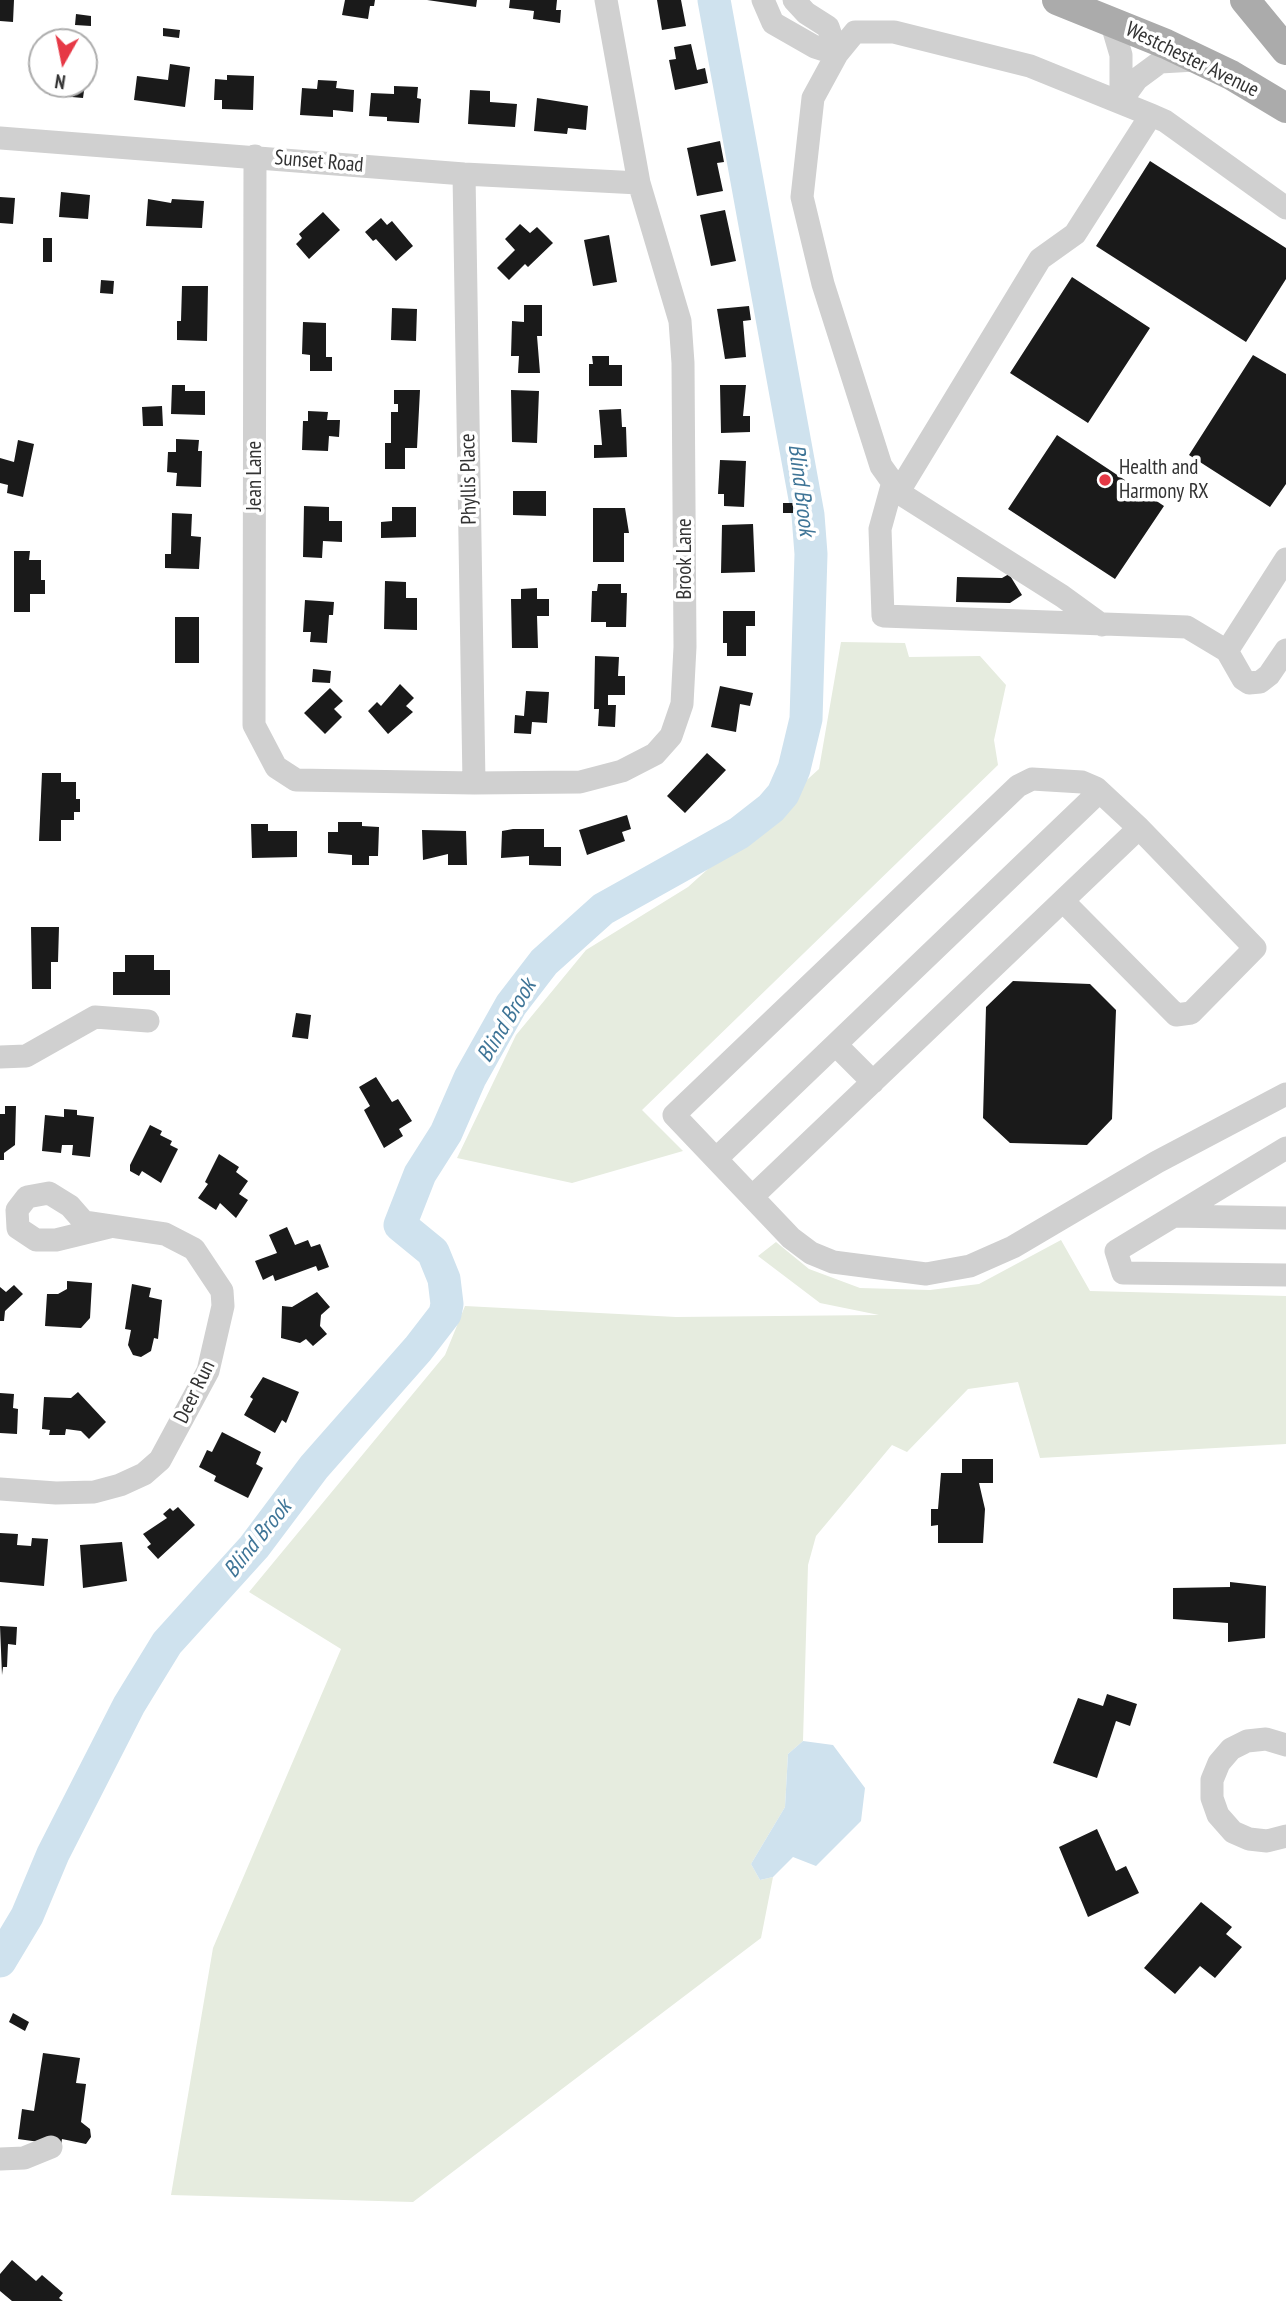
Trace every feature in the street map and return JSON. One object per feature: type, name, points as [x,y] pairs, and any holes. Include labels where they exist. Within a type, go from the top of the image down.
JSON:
[{"type":"main road","name":"Westchester Avenue","points":[[1057,0],[1231,75],[1286,108]]},
{"type":"main road","points":[[1245,0],[1281,45]]},
{"type":"main road","points":[[1269,0],[1268,12],[1281,45]]},
{"type":"street","name":"Brook Lane","points":[[296,780],[580,782],[622,771],[655,754],[677,723],[682,704],[685,647],[684,363],[680,321],[639,183],[606,0]]},
{"type":"street","points":[[764,0],[773,23],[815,47],[837,54]]},
{"type":"street","points":[[794,0],[806,13],[828,27],[837,54]]},
{"type":"street","points":[[1111,21],[1121,55],[1121,101]]},
{"type":"street","points":[[1102,625],[896,486],[881,466],[823,284],[802,197],[813,98],[837,54],[855,32],[894,32],[1030,66],[1152,114],[1286,208]]},
{"type":"street","points":[[1121,101],[1137,79],[1160,62],[1195,60]]},
{"type":"street","points":[[1152,114],[1075,234],[1040,259],[896,486],[880,529],[883,616],[1187,627],[1227,651],[1243,678],[1249,682],[1260,682],[1269,676],[1286,650]]},
{"type":"street","name":"Sunset Road","points":[[0,138],[464,174],[639,183]]},
{"type":"street","name":"Jean Lane","points":[[255,156],[254,725],[276,767],[296,780]]},
{"type":"street","name":"Phyllis Place","points":[[464,174],[474,783]]},
{"type":"street","points":[[1227,651],[1285,561]]},
{"type":"street","points":[[1063,901],[1171,1013],[1184,1017],[1255,948],[1139,828],[1100,792],[1082,782],[1032,779],[1018,786],[674,1115],[791,1237],[811,1253],[833,1262],[914,1274],[944,1273],[970,1266],[1013,1247],[1179,1150],[1286,1094]]},
{"type":"street","points":[[716,1159],[1100,792]]},
{"type":"street","points":[[752,1197],[1139,828]]},
{"type":"street","points":[[0,1057],[26,1056],[95,1017],[148,1021]]},
{"type":"street","points":[[836,1045],[873,1083]]},
{"type":"street","points":[[1286,1148],[1116,1251],[1124,1273],[1286,1275]]},
{"type":"street","points":[[1174,1216],[1286,1218]]},
{"type":"street","name":"Deer Run","points":[[0,1489],[56,1493],[94,1492],[120,1485],[144,1474],[160,1460],[208,1371],[221,1317],[222,1290],[194,1249],[165,1234],[109,1227]]},
{"type":"street","points":[[1286,1745],[1266,1738],[1247,1741],[1231,1749],[1216,1771],[1212,1798],[1218,1815],[1233,1832],[1249,1839],[1267,1841],[1286,1836]]},
{"type":"street","points":[[0,2159],[24,2158],[51,2147]]},
{"type":"shaded area","points":[[841,642],[905,643],[909,657],[980,656],[1006,685],[994,740],[998,765],[642,1110],[683,1151],[572,1183],[457,1158],[516,1035],[586,950],[688,887],[819,769]]},
{"type":"shaded area","points":[[1061,1240],[1090,1291],[1286,1296],[1286,1444],[1040,1458],[1018,1382],[968,1389],[907,1452],[892,1445],[816,1536],[808,1565],[803,1741],[788,1754],[785,1807],[751,1864],[760,1880],[773,1877],[761,1938],[413,2202],[171,2195],[213,1948],[341,1649],[249,1592],[445,1355],[465,1306],[676,1317],[879,1315],[820,1303],[758,1256],[776,1242],[809,1269],[860,1288],[930,1290],[979,1284]]},
{"type":"water","points":[[803,1741],[833,1745],[865,1788],[861,1821],[816,1866],[793,1857],[773,1877],[760,1880],[751,1864],[785,1807],[788,1754]]},
{"type":"building","points":[[0,0],[14,0],[13,22],[0,21]]},
{"type":"building","points":[[345,0],[375,0],[374,6],[370,6],[368,19],[342,15]]},
{"type":"building","points":[[427,0],[477,0],[476,7]]},
{"type":"building","points":[[510,0],[557,0],[556,10],[561,10],[560,23],[533,19],[534,11],[509,8]]},
{"type":"building","points":[[657,0],[681,0],[686,26],[662,30]]},
{"type":"building","points":[[76,14],[91,16],[91,26],[75,25]]},
{"type":"building","points":[[163,28],[180,30],[179,38],[163,36]]},
{"type":"building","points":[[691,44],[697,70],[705,68],[708,83],[675,90],[669,60],[676,59],[674,47]]},
{"type":"building","points":[[170,64],[190,67],[185,107],[134,100],[137,76],[168,80]]},
{"type":"building","points":[[227,75],[254,76],[253,110],[222,109],[222,100],[214,100],[215,79],[227,80]]},
{"type":"building","points":[[318,80],[337,81],[336,88],[354,90],[353,112],[333,110],[333,117],[300,115],[302,88],[317,89]]},
{"type":"building","points":[[394,86],[418,87],[417,98],[421,99],[419,123],[387,121],[387,117],[369,116],[371,93],[394,94]]},
{"type":"building","points":[[470,90],[490,91],[490,102],[517,104],[515,127],[468,124]]},
{"type":"building","points":[[537,98],[588,106],[586,130],[568,128],[567,134],[534,131]]},
{"type":"building","points":[[720,141],[724,162],[717,163],[723,191],[697,196],[687,148]]},
{"type":"building","points":[[1150,161],[1286,248],[1286,279],[1246,342],[1096,246]]},
{"type":"building","points":[[61,192],[90,195],[88,219],[59,217]]},
{"type":"building","points":[[0,197],[15,198],[13,224],[0,223]]},
{"type":"building","points":[[148,199],[171,203],[172,199],[204,201],[202,228],[146,226]]},
{"type":"building","points":[[725,210],[736,261],[711,266],[700,215]]},
{"type":"building","points":[[323,212],[340,230],[309,259],[296,244],[302,238],[299,234]]},
{"type":"building","points":[[381,218],[387,225],[392,221],[413,246],[396,261],[376,239],[373,241],[365,232]]},
{"type":"building","points":[[520,224],[530,233],[537,227],[553,243],[528,267],[525,264],[509,280],[497,268],[515,250],[505,239]]},
{"type":"building","points":[[609,235],[617,282],[593,286],[584,240]]},
{"type":"building","points":[[43,238],[52,238],[52,262],[43,262]]},
{"type":"building","points":[[1072,277],[1150,328],[1088,423],[1010,373]]},
{"type":"building","points":[[101,280],[114,281],[113,294],[100,293]]},
{"type":"building","points":[[182,286],[208,286],[207,341],[177,340],[177,321],[181,321]]},
{"type":"building","points":[[524,305],[542,305],[542,336],[537,336],[540,373],[518,373],[519,356],[511,356],[512,321],[524,322]]},
{"type":"building","points":[[749,306],[751,320],[743,321],[746,357],[725,359],[717,309]]},
{"type":"building","points":[[392,308],[417,309],[416,341],[391,340]]},
{"type":"building","points":[[303,322],[326,323],[326,357],[332,357],[332,371],[310,371],[310,355],[302,354]]},
{"type":"building","points":[[1253,355],[1286,374],[1286,484],[1270,507],[1189,455]]},
{"type":"building","points":[[592,356],[609,356],[609,365],[622,365],[622,386],[589,386],[589,364],[593,364]]},
{"type":"building","points":[[172,385],[185,385],[185,391],[205,391],[205,415],[171,414]]},
{"type":"building","points":[[720,385],[746,385],[743,416],[750,416],[750,432],[721,433]]},
{"type":"building","points":[[394,390],[420,390],[417,448],[405,448],[405,469],[385,469],[385,443],[391,443],[391,412],[398,412],[398,404],[394,404]]},
{"type":"building","points":[[511,390],[539,391],[537,443],[512,442]]},
{"type":"building","points":[[162,406],[163,426],[143,426],[142,407]]},
{"type":"building","points":[[621,409],[622,427],[626,427],[627,457],[594,458],[594,445],[602,445],[599,410]]},
{"type":"building","points":[[308,411],[328,412],[327,420],[340,420],[339,437],[329,436],[328,451],[302,450],[303,421],[308,421]]},
{"type":"building","points":[[1057,435],[1164,506],[1115,579],[1008,509]]},
{"type":"building","points":[[176,439],[199,440],[198,451],[202,451],[201,487],[176,486],[177,473],[167,472],[168,452],[176,452]]},
{"type":"building","points":[[18,440],[34,444],[23,497],[7,493],[8,485],[0,483],[0,458],[14,462]]},
{"type":"building","points":[[720,460],[746,461],[744,507],[724,506],[724,494],[718,494]]},
{"type":"building","points":[[513,491],[546,491],[546,516],[513,515]]},
{"type":"building","points":[[783,503],[793,503],[793,513],[783,513]]},
{"type":"building","points":[[304,506],[329,507],[329,521],[342,521],[342,542],[323,541],[322,558],[303,557]]},
{"type":"building","points":[[392,507],[416,507],[416,537],[381,538],[381,522],[392,521]]},
{"type":"building","points":[[593,508],[625,508],[629,533],[624,533],[624,562],[593,562]]},
{"type":"building","points":[[172,513],[192,514],[191,536],[201,537],[199,569],[165,568],[165,554],[171,554]]},
{"type":"building","points":[[753,524],[755,572],[721,573],[722,525]]},
{"type":"building","points":[[14,551],[30,551],[29,560],[41,560],[41,580],[45,580],[45,594],[30,594],[30,612],[14,612]]},
{"type":"building","points":[[1009,574],[1022,595],[1010,603],[956,602],[957,577],[1002,578]]},
{"type":"building","points":[[385,581],[406,582],[406,598],[417,598],[417,630],[384,629]]},
{"type":"building","points":[[598,584],[621,584],[621,593],[627,593],[626,627],[606,627],[606,622],[591,622],[592,591],[597,591]]},
{"type":"building","points":[[537,588],[537,599],[549,599],[549,616],[537,616],[538,648],[512,648],[511,599],[521,599],[521,589]]},
{"type":"building","points":[[305,600],[334,602],[333,615],[329,615],[327,643],[310,642],[311,632],[303,632]]},
{"type":"building","points":[[723,611],[755,611],[755,626],[746,626],[746,656],[727,656],[727,643],[723,643]]},
{"type":"building","points":[[175,617],[199,617],[199,663],[175,663]]},
{"type":"building","points":[[595,656],[619,657],[618,676],[625,676],[625,695],[608,695],[608,705],[616,705],[615,727],[598,726],[599,709],[594,709]]},
{"type":"building","points":[[313,669],[331,671],[330,683],[312,682]]},
{"type":"building","points":[[400,684],[414,698],[406,706],[413,712],[388,734],[368,711],[377,702],[381,706]]},
{"type":"building","points":[[720,686],[753,693],[750,706],[740,704],[736,732],[711,727]]},
{"type":"building","points":[[330,688],[343,701],[334,709],[342,717],[325,734],[304,713]]},
{"type":"building","points":[[526,691],[549,692],[547,723],[532,722],[531,734],[514,733],[515,715],[524,716]]},
{"type":"building","points":[[707,753],[726,770],[685,813],[667,796]]},
{"type":"building","points":[[42,773],[61,773],[61,782],[76,782],[76,799],[80,799],[80,812],[74,812],[74,820],[61,820],[61,841],[39,841]]},
{"type":"building","points":[[627,815],[631,829],[622,832],[625,841],[587,855],[579,830]]},
{"type":"building","points":[[338,822],[362,822],[362,826],[379,827],[378,856],[369,856],[369,865],[352,865],[352,855],[328,853],[328,832],[338,832]]},
{"type":"building","points":[[251,824],[268,824],[268,831],[297,831],[297,857],[252,858]]},
{"type":"building","points":[[544,829],[544,847],[561,847],[561,866],[529,865],[529,856],[501,858],[502,831]]},
{"type":"building","points":[[422,830],[466,831],[467,865],[448,865],[448,854],[423,860]]},
{"type":"building","points":[[31,927],[59,927],[58,962],[51,962],[51,989],[32,989]]},
{"type":"building","points":[[125,955],[154,955],[154,970],[170,970],[170,995],[113,995],[113,972],[125,972]]},
{"type":"building","points":[[1013,981],[1090,984],[1116,1010],[1112,1119],[1087,1145],[1010,1143],[983,1118],[986,1007]]},
{"type":"building","points":[[296,1013],[311,1015],[308,1039],[292,1037]]},
{"type":"building","points":[[376,1077],[392,1102],[398,1099],[412,1121],[399,1129],[403,1136],[384,1148],[364,1110],[370,1106],[359,1087]]},
{"type":"building","points":[[5,1106],[16,1106],[15,1145],[4,1153],[4,1160],[0,1160],[0,1114],[5,1114]]},
{"type":"building","points":[[64,1109],[77,1110],[77,1115],[94,1117],[90,1157],[72,1155],[73,1145],[62,1145],[61,1153],[42,1151],[45,1115],[64,1117]]},
{"type":"building","points":[[150,1125],[162,1131],[160,1135],[172,1141],[170,1145],[178,1149],[161,1183],[142,1171],[139,1176],[130,1171],[130,1165]]},
{"type":"building","points":[[219,1154],[239,1167],[236,1172],[248,1181],[239,1194],[248,1200],[236,1218],[220,1203],[216,1210],[198,1198],[208,1184],[205,1182]]},
{"type":"building","points":[[287,1227],[295,1245],[308,1240],[311,1247],[320,1244],[329,1267],[318,1271],[316,1266],[275,1281],[273,1275],[263,1280],[255,1261],[277,1253],[269,1235]]},
{"type":"building","points":[[67,1281],[92,1283],[90,1318],[81,1328],[45,1326],[47,1294],[58,1294],[67,1289]]},
{"type":"building","points":[[132,1284],[151,1288],[149,1297],[162,1300],[158,1339],[154,1338],[151,1351],[141,1357],[133,1355],[128,1345],[131,1330],[125,1329]]},
{"type":"building","points":[[14,1285],[23,1294],[5,1311],[4,1321],[0,1321],[0,1287],[6,1292]]},
{"type":"building","points":[[317,1292],[330,1307],[321,1315],[320,1326],[327,1334],[313,1346],[306,1339],[300,1343],[281,1338],[282,1306],[292,1307]]},
{"type":"building","points":[[263,1377],[299,1392],[286,1423],[282,1420],[275,1433],[244,1415],[253,1399],[250,1397]]},
{"type":"building","points":[[78,1392],[106,1422],[89,1439],[81,1431],[66,1429],[65,1435],[49,1435],[50,1430],[42,1429],[44,1397],[71,1398]]},
{"type":"building","points":[[0,1393],[14,1394],[13,1408],[18,1409],[17,1434],[0,1433]]},
{"type":"building","points":[[222,1432],[261,1452],[256,1464],[263,1468],[248,1498],[214,1481],[216,1476],[199,1467],[207,1450],[212,1452]]},
{"type":"building","points":[[962,1459],[993,1459],[993,1483],[979,1483],[985,1509],[983,1543],[938,1543],[938,1525],[931,1526],[931,1509],[938,1509],[941,1473],[962,1473]]},
{"type":"building","points":[[178,1507],[195,1525],[158,1559],[147,1547],[151,1544],[143,1534],[167,1518],[163,1514],[170,1508],[173,1511]]},
{"type":"building","points":[[0,1533],[18,1534],[17,1545],[31,1546],[32,1538],[48,1539],[44,1586],[0,1582]]},
{"type":"building","points":[[122,1542],[127,1581],[83,1588],[80,1545]]},
{"type":"building","points":[[1230,1582],[1266,1586],[1265,1638],[1228,1642],[1228,1623],[1173,1619],[1173,1588],[1230,1587]]},
{"type":"building","points":[[0,1626],[17,1627],[16,1645],[8,1644],[7,1667],[3,1667],[2,1675]]},
{"type":"building","points":[[1107,1694],[1137,1704],[1130,1726],[1116,1721],[1097,1778],[1053,1763],[1078,1698],[1103,1706]]},
{"type":"building","points":[[1097,1829],[1116,1871],[1126,1866],[1139,1893],[1088,1917],[1059,1847]]},
{"type":"building","points":[[1201,1902],[1232,1927],[1226,1934],[1242,1947],[1215,1978],[1200,1966],[1175,1994],[1144,1968]]},
{"type":"building","points":[[13,2013],[29,2022],[25,2031],[9,2022]]},
{"type":"building","points":[[43,2053],[80,2058],[76,2083],[86,2084],[81,2122],[90,2129],[91,2137],[86,2144],[62,2139],[61,2145],[18,2139],[22,2109],[34,2111]]},
{"type":"building","points":[[12,2260],[36,2281],[42,2275],[63,2293],[59,2298],[63,2301],[12,2301],[0,2291],[0,2274]]},
{"type":"waterway","name":"Blind Brook","points":[[0,1961],[27,1916],[53,1854],[129,1705],[167,1643],[254,1547],[314,1467],[418,1349],[445,1314],[447,1304],[444,1279],[433,1252],[400,1225],[420,1174],[446,1133],[470,1078],[511,1005],[544,962],[603,909],[739,833],[771,808],[783,794],[794,769],[806,719],[811,554],[808,515],[714,0]]},
{"type":"place","name":"Health and Harmony RX","points":[[1105,480]]}]
